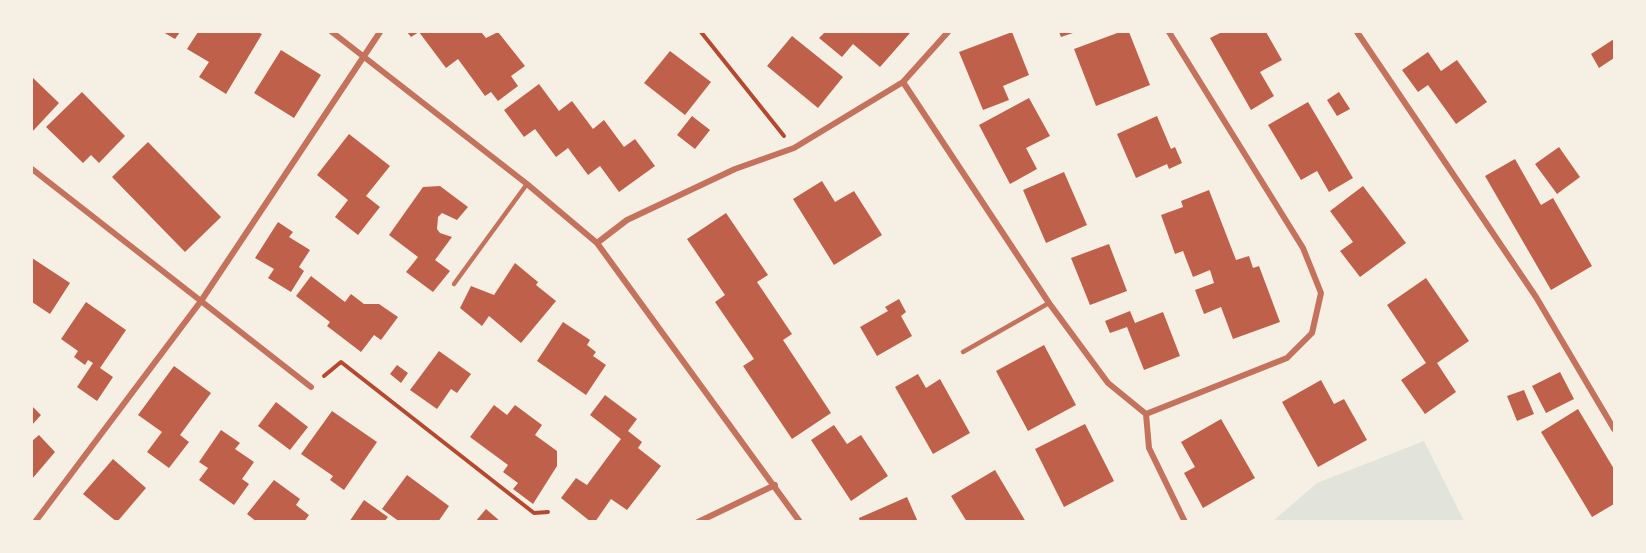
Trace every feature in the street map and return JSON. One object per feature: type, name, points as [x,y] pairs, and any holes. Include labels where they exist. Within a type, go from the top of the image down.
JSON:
[{"type":"street","points":[[332,32],[527,184],[597,243],[800,522]]},
{"type":"street","points":[[34,522],[201,301],[380,32]]},
{"type":"street","points":[[597,243],[627,220],[735,169],[794,148],[903,82],[948,32]]},
{"type":"street","points":[[1146,414],[1287,358],[1312,333],[1321,293],[1303,248],[1169,32]]},
{"type":"street","points":[[1357,32],[1536,297],[1614,429]]},
{"type":"street","points":[[903,82],[1049,303],[1108,383],[1146,414],[1149,448],[1185,522]]},
{"type":"street","points":[[32,169],[311,387]]},
{"type":"street","points":[[698,522],[775,485]]},
{"type":"lane","points":[[454,284],[527,184]]},
{"type":"lane","points":[[963,352],[1049,303]]},
{"type":"path","points":[[700,32],[794,148]]},
{"type":"path","points":[[311,387],[340,362],[534,513],[548,512]]},
{"type":"shaded area","points":[[1424,441],[1464,521],[1273,521],[1317,483]]},
{"type":"building","points":[[163,32],[180,32],[175,39]]},
{"type":"building","points":[[198,32],[257,32],[262,34],[226,94],[199,77],[209,62],[187,49]]},
{"type":"building","points":[[407,32],[419,32],[411,37]]},
{"type":"building","points":[[419,32],[481,32],[486,38],[498,32],[525,66],[511,76],[518,86],[498,101],[491,92],[485,96],[458,59],[446,68]]},
{"type":"building","points":[[825,32],[910,33],[880,67],[853,44],[842,57],[819,38]]},
{"type":"building","points":[[1012,32],[1029,75],[1003,86],[1009,100],[983,110],[959,52]]},
{"type":"building","points":[[1059,32],[1076,32],[1061,37]]},
{"type":"building","points":[[1120,32],[1129,32],[1150,85],[1096,106],[1074,49]]},
{"type":"building","points":[[1222,32],[1266,32],[1282,60],[1260,72],[1274,96],[1251,110],[1210,38]]},
{"type":"building","points":[[792,36],[843,77],[818,108],[767,66]]},
{"type":"building","points":[[1614,39],[1614,58],[1599,68],[1591,54]]},
{"type":"building","points":[[281,50],[321,75],[294,118],[254,93]]},
{"type":"building","points":[[670,51],[711,82],[685,115],[644,83]]},
{"type":"building","points":[[1428,52],[1441,71],[1457,60],[1487,102],[1456,124],[1428,85],[1418,92],[1402,70]]},
{"type":"building","points":[[32,77],[59,103],[32,132]]},
{"type":"building","points":[[539,84],[559,111],[572,101],[593,129],[604,120],[624,147],[635,139],[655,166],[619,192],[600,166],[588,175],[568,148],[556,157],[535,129],[524,137],[504,110]]},
{"type":"building","points":[[82,92],[125,136],[99,163],[91,155],[83,163],[46,127]]},
{"type":"building","points":[[1339,92],[1350,109],[1337,116],[1327,100]]},
{"type":"building","points":[[1029,98],[1050,136],[1026,148],[1037,169],[1010,184],[979,125]]},
{"type":"building","points":[[1308,102],[1353,178],[1329,192],[1317,171],[1301,180],[1268,125]]},
{"type":"building","points":[[692,116],[710,130],[695,149],[677,135]]},
{"type":"building","points":[[1157,116],[1171,149],[1175,147],[1182,163],[1169,169],[1167,164],[1136,178],[1117,134]]},
{"type":"building","points":[[349,134],[390,166],[366,196],[380,207],[358,235],[335,217],[348,200],[317,175]]},
{"type":"building","points":[[148,142],[221,217],[185,252],[112,177]]},
{"type":"building","points":[[1559,147],[1580,177],[1557,194],[1535,164]]},
{"type":"building","points":[[1515,159],[1541,205],[1553,198],[1592,266],[1551,290],[1485,176]]},
{"type":"building","points":[[1064,172],[1087,225],[1046,243],[1023,190]]},
{"type":"building","points":[[822,181],[835,202],[854,191],[882,235],[834,265],[793,199]]},
{"type":"building","points":[[440,186],[468,207],[457,220],[442,213],[438,217],[437,229],[440,233],[452,237],[435,260],[450,271],[433,292],[406,272],[418,257],[389,235],[423,187]]},
{"type":"building","points":[[1363,186],[1406,243],[1360,277],[1340,251],[1353,242],[1330,211]]},
{"type":"building","points":[[1209,190],[1236,260],[1249,256],[1253,268],[1259,266],[1280,322],[1233,339],[1221,307],[1204,314],[1195,290],[1214,283],[1210,270],[1193,277],[1183,251],[1175,254],[1161,215],[1183,207],[1181,201]]},
{"type":"building","points":[[726,213],[768,275],[757,282],[792,334],[783,340],[831,413],[792,439],[743,366],[754,359],[715,302],[725,295],[687,239]]},
{"type":"building","points":[[278,222],[293,232],[289,237],[310,250],[299,267],[304,271],[291,292],[268,278],[274,269],[255,258]]},
{"type":"building","points":[[1109,244],[1127,291],[1090,305],[1071,258]]},
{"type":"building","points":[[32,258],[70,283],[50,314],[32,302]]},
{"type":"building","points":[[515,263],[538,282],[536,285],[556,301],[521,343],[489,316],[482,326],[460,308],[471,286],[494,295]]},
{"type":"building","points":[[311,276],[345,302],[351,294],[364,304],[379,304],[398,317],[381,340],[374,335],[361,352],[327,326],[330,322],[296,296]]},
{"type":"building","points":[[1426,278],[1469,341],[1437,363],[1456,392],[1425,414],[1401,380],[1426,363],[1387,305]]},
{"type":"building","points":[[899,299],[906,312],[901,316],[912,336],[877,356],[860,327],[888,311],[885,307]]},
{"type":"building","points":[[86,302],[126,330],[100,368],[113,377],[97,401],[77,387],[93,363],[88,360],[85,365],[74,357],[78,351],[61,339]]},
{"type":"building","points":[[1130,311],[1135,323],[1163,312],[1180,356],[1144,370],[1127,327],[1110,333],[1105,321]]},
{"type":"building","points":[[563,322],[590,340],[587,345],[596,352],[593,356],[606,365],[586,395],[537,361]]},
{"type":"building","points":[[1044,345],[1076,405],[1028,431],[996,371]]},
{"type":"building","points":[[439,351],[471,374],[457,393],[451,389],[437,409],[410,390]]},
{"type":"building","points":[[397,365],[408,373],[401,383],[390,374]]},
{"type":"building","points":[[174,366],[211,393],[180,435],[189,442],[169,468],[147,452],[162,432],[138,415]]},
{"type":"building","points":[[1560,372],[1574,399],[1546,413],[1532,386]]},
{"type":"building","points":[[918,374],[926,388],[940,379],[970,433],[933,454],[895,387]]},
{"type":"building","points":[[1321,380],[1334,404],[1344,399],[1367,440],[1318,467],[1282,402]]},
{"type":"building","points":[[1524,390],[1534,414],[1517,421],[1507,396]]},
{"type":"building","points":[[605,395],[637,419],[628,431],[642,442],[638,448],[661,466],[627,510],[611,499],[595,522],[591,522],[561,498],[576,478],[587,485],[621,439],[590,415]]},
{"type":"building","points":[[276,402],[308,427],[290,450],[258,426]]},
{"type":"building","points":[[494,405],[507,415],[515,405],[542,425],[535,435],[557,451],[557,466],[533,504],[513,489],[518,483],[503,472],[508,465],[470,437]]},
{"type":"building","points":[[32,406],[41,415],[32,425]]},
{"type":"building","points":[[1578,409],[1614,469],[1614,504],[1592,517],[1541,432]]},
{"type":"building","points":[[332,411],[377,442],[344,490],[330,480],[333,476],[301,454]]},
{"type":"building","points":[[1221,419],[1255,478],[1203,508],[1184,473],[1195,467],[1181,442]]},
{"type":"building","points":[[1085,424],[1114,481],[1064,507],[1035,449]]},
{"type":"building","points":[[834,425],[847,444],[861,435],[888,476],[851,501],[811,440]]},
{"type":"building","points":[[221,430],[240,443],[235,449],[254,462],[242,479],[249,484],[234,505],[199,480],[208,468],[199,462]]},
{"type":"building","points":[[39,435],[55,452],[32,479],[32,441]]},
{"type":"building","points":[[113,459],[146,488],[117,522],[83,494]]},
{"type":"building","points":[[995,470],[1026,522],[967,522],[951,496]]},
{"type":"building","points":[[407,475],[449,506],[438,522],[400,522],[382,509]]},
{"type":"building","points":[[274,480],[300,499],[296,505],[309,515],[304,522],[257,522],[247,514]]},
{"type":"building","points":[[907,497],[918,522],[860,522],[859,518]]},
{"type":"building","points":[[364,500],[388,517],[384,522],[349,522]]},
{"type":"building","points":[[486,509],[501,522],[475,522]]}]
